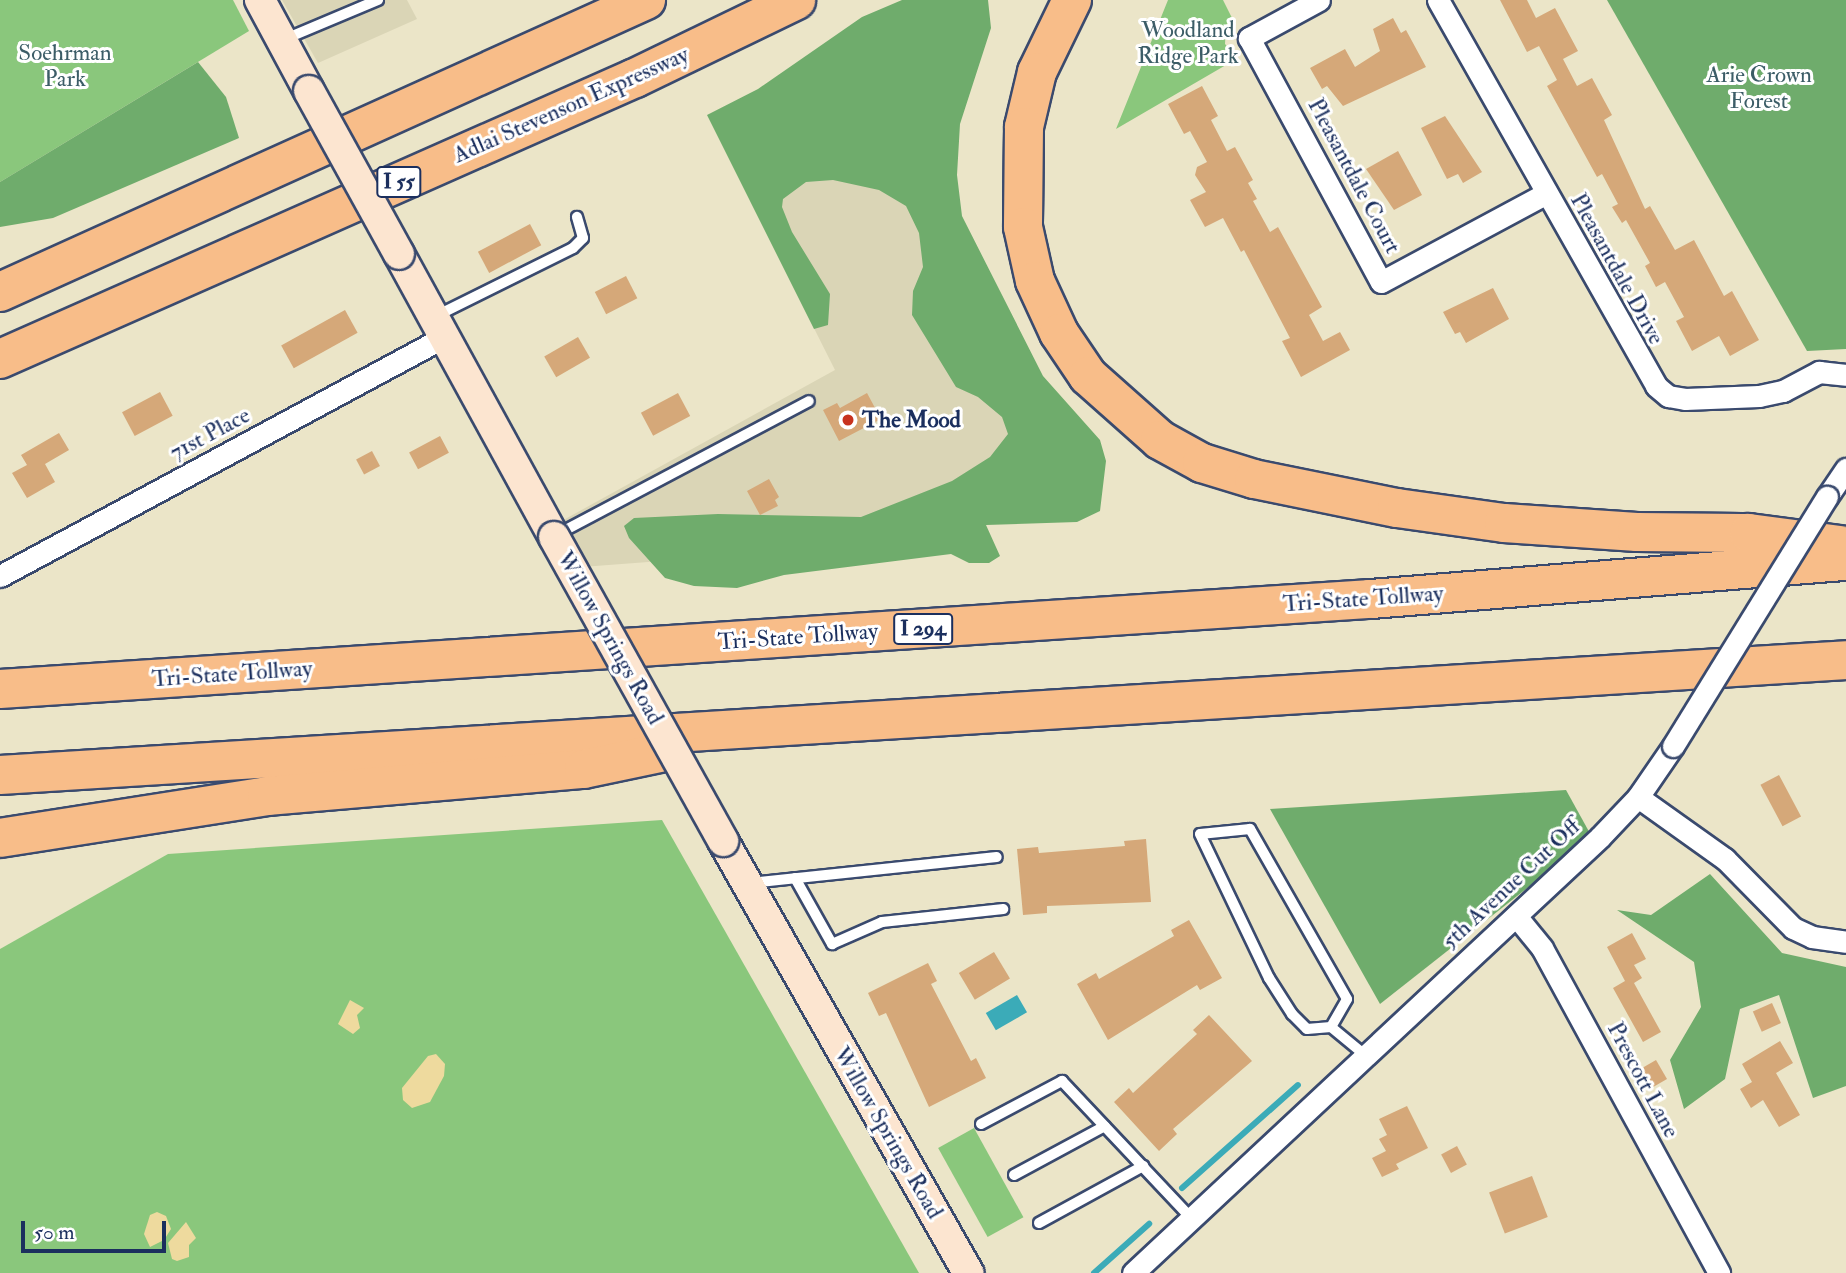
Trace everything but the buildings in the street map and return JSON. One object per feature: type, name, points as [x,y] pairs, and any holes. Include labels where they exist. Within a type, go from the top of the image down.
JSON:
[{"type":"highway","points":[[0,292],[646,0]]},
{"type":"highway","name":"Adlai Stevenson Expressway","points":[[0,359],[635,78],[796,0]]},
{"type":"highway","points":[[1072,0],[1037,72],[1024,127],[1023,227],[1035,281],[1059,333],[1088,376],[1160,440],[1202,463],[1254,479],[1397,508],[1504,523],[1637,532],[1749,533],[1846,546]]},
{"type":"highway","name":"Tri-State Tollway","points":[[0,689],[1371,600],[1846,561]]},
{"type":"highway","points":[[0,775],[1846,660]]},
{"type":"highway","points":[[0,838],[267,796],[584,769],[791,725]]},
{"type":"main road","name":"Willow Springs Road","points":[[260,0],[723,841],[968,1273]]},
{"type":"street","name":"Pleasantdale Court","points":[[1319,0],[1249,38],[1381,282],[1545,194]]},
{"type":"street","name":"Pleasantdale Drive","points":[[1438,0],[1643,369],[1668,396],[1759,396],[1783,391],[1819,372],[1846,375]]},
{"type":"street","name":"71st Place","points":[[0,576],[439,327]]},
{"type":"street","name":"5th Avenue Cut Off","points":[[1133,1273],[1516,916],[1638,797],[1673,746],[1846,469]]},
{"type":"street","points":[[1638,797],[1726,859],[1793,928],[1812,937],[1846,942]]},
{"type":"street","name":"Prescott Lane","points":[[1516,916],[1542,948],[1719,1273]]},
{"type":"lane","points":[[282,41],[378,0]]},
{"type":"lane","points":[[439,327],[573,248],[583,238],[577,217]]},
{"type":"lane","points":[[554,537],[808,401]]},
{"type":"lane","points":[[1331,1027],[1347,999],[1250,829],[1200,834],[1269,978],[1292,1014],[1307,1029],[1331,1027],[1365,1055]]},
{"type":"lane","points":[[747,883],[997,857]]},
{"type":"lane","points":[[795,878],[832,944],[882,922],[1003,909]]},
{"type":"lane","points":[[981,1124],[1062,1081],[1192,1219]]},
{"type":"lane","points":[[1014,1175],[1105,1126]]},
{"type":"lane","points":[[1039,1223],[1143,1166]]},
{"type":"shaded area","points":[[282,0],[407,0],[417,19],[318,63]]},
{"type":"shaded area","points":[[899,129],[1057,461],[986,507],[980,537],[582,567],[558,523],[835,370],[750,201]]},
{"type":"green space","name":"Soehrman Park","points":[[0,0],[233,0],[249,31],[0,182]]},
{"type":"green space","points":[[902,0],[988,0],[991,28],[960,124],[957,175],[962,216],[1043,376],[1100,440],[1106,461],[1100,511],[1077,522],[986,525],[1000,556],[989,563],[969,563],[951,554],[784,575],[737,588],[694,586],[665,578],[629,538],[624,526],[634,518],[718,514],[861,517],[952,481],[990,457],[1008,434],[1002,417],[978,397],[956,387],[912,315],[913,291],[923,267],[919,233],[906,206],[879,190],[833,180],[806,182],[783,199],[782,207],[792,232],[830,294],[828,325],[814,329],[707,115],[758,89],[862,17]]},
{"type":"green space","name":"Woodland Ridge Park","points":[[1168,0],[1223,0],[1232,18],[1226,25],[1225,44],[1238,58],[1116,129]]},
{"type":"green space","name":"Arie Crown Forest","points":[[1607,0],[1846,0],[1846,349],[1807,351]]},
{"type":"green space","points":[[198,62],[226,97],[239,138],[53,218],[0,227],[0,182]]},
{"type":"green space","points":[[1566,790],[1592,837],[1380,1004],[1270,809]]},
{"type":"green space","points":[[662,820],[919,1273],[0,1273],[0,949],[168,854]]},
{"type":"green space","points":[[1710,874],[1782,953],[1846,967],[1846,1086],[1813,1098],[1779,995],[1740,1009],[1725,1079],[1684,1109],[1670,1060],[1701,1007],[1694,962],[1617,910],[1651,915]]},
{"type":"green space","points":[[974,1128],[1023,1217],[988,1237],[938,1148]]},
{"type":"sand","points":[[350,1000],[364,1008],[357,1015],[360,1028],[353,1034],[338,1024]]},
{"type":"sand","points":[[436,1054],[445,1064],[444,1076],[430,1102],[412,1108],[403,1100],[402,1088],[428,1056]]},
{"type":"sand","points":[[157,1212],[166,1216],[171,1229],[164,1240],[150,1247],[144,1234],[150,1215]]},
{"type":"sand","points":[[186,1222],[196,1238],[189,1245],[189,1257],[177,1261],[172,1259],[168,1243]]},
{"type":"water","points":[[1017,995],[1027,1012],[996,1030],[986,1013]]},
{"type":"waterway","points":[[1182,1188],[1298,1085]]},
{"type":"waterway","points":[[1094,1273],[1149,1224]]},
{"type":"place","name":"The Mood","points":[[848,420]]}]
